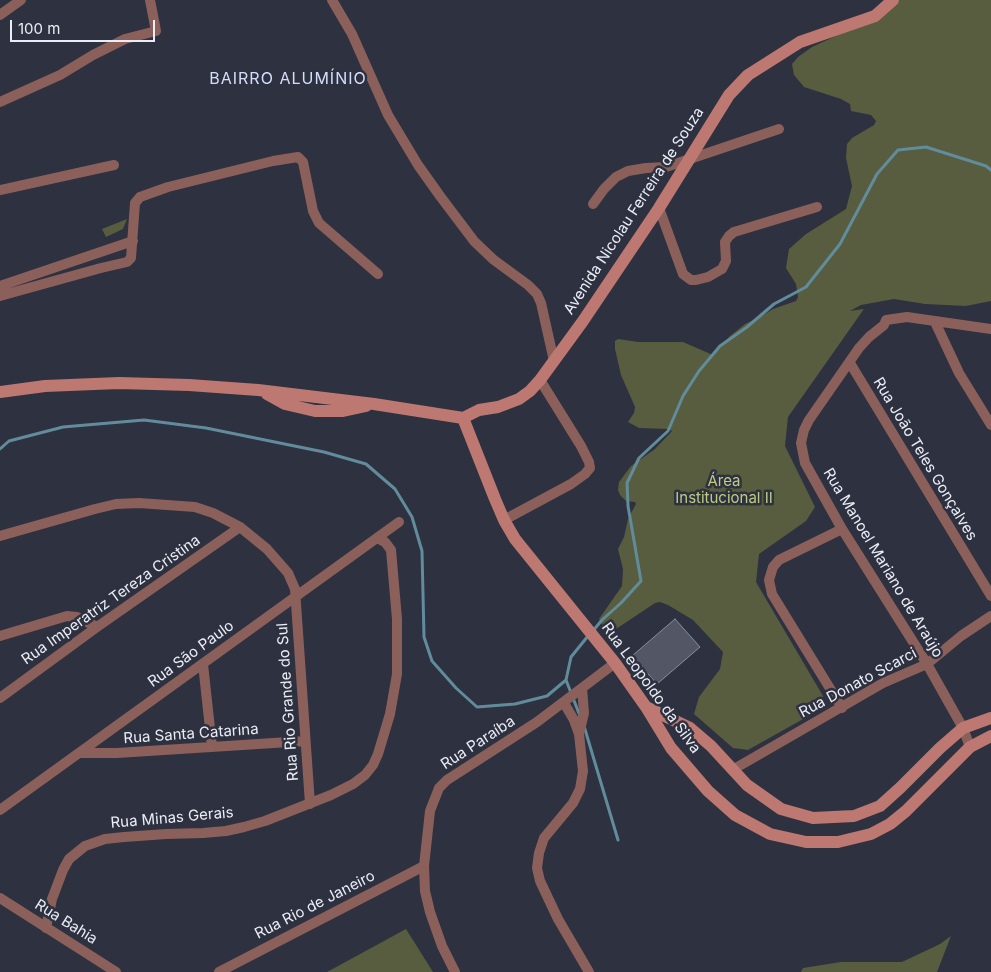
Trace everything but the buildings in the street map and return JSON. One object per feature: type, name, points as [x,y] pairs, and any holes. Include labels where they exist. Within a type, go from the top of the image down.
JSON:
[{"type":"street","points":[[0,15],[21,0]]},
{"type":"street","points":[[0,102],[60,74],[118,42],[156,31],[150,0]]},
{"type":"street","points":[[332,0],[352,34],[388,115],[418,165],[474,241],[494,260],[537,294],[541,303],[554,361]]},
{"type":"street","name":"Avenida Nicolau Ferreira de Souza","points":[[463,418],[479,410],[498,407],[519,399],[540,380],[584,321],[659,208],[729,95],[748,75],[800,42],[875,16],[893,0]]},
{"type":"street","points":[[594,204],[604,189],[616,177],[628,171],[666,167],[779,129]]},
{"type":"street","points":[[0,296],[127,262],[131,258],[135,204],[140,196],[273,161],[298,157],[303,162],[313,210],[319,223],[378,274]]},
{"type":"street","points":[[0,190],[114,165]]},
{"type":"street","points":[[659,208],[683,274],[687,278],[696,280],[715,274],[725,265],[726,242],[734,232],[817,207]]},
{"type":"street","points":[[0,286],[133,241]]},
{"type":"street","points":[[96,254],[101,268]]},
{"type":"street","name":"Rua Manoel Mariano de Araújo","points":[[970,747],[963,728],[927,664],[842,529],[805,463],[801,443],[809,420],[869,336],[884,325],[886,320],[900,316],[991,329]]},
{"type":"street","points":[[935,322],[959,373],[991,425]]},
{"type":"street","name":"Rua João Teles Gonçalves","points":[[850,363],[991,596]]},
{"type":"street","points":[[504,520],[571,484],[590,468],[581,446],[540,380]]},
{"type":"street","points":[[0,392],[45,386],[119,383],[189,385],[258,390],[374,404],[463,418]]},
{"type":"street","name":"Rua Leopoldo da Silva","points":[[463,418],[504,520],[515,540],[583,621],[615,663],[646,707],[671,748],[708,790],[735,815],[770,834],[806,842],[838,842],[871,834],[890,824],[906,811],[970,747],[991,736]]},
{"type":"street","name":"Rua Rio Grande do Sul","points":[[0,536],[62,517],[116,504],[139,503],[195,507],[213,513],[240,528],[268,549],[288,573],[295,589],[310,804]]},
{"type":"street","name":"Rua São Paulo","points":[[0,810],[399,522]]},
{"type":"street","name":"Rua Imperatriz Tereza Cristina","points":[[0,698],[97,627],[240,528]]},
{"type":"street","points":[[842,529],[779,560],[773,567],[769,580],[772,594],[842,708]]},
{"type":"street","name":"Rua Minas Gerais","points":[[46,928],[52,899],[63,870],[69,859],[85,846],[105,839],[226,831],[266,821],[310,804],[353,784],[365,775],[373,765],[378,754],[388,722],[397,674],[396,619],[391,550],[388,544],[377,538]]},
{"type":"street","points":[[0,636],[67,616],[77,617],[97,627]]},
{"type":"street","name":"Rua Donato Scarci","points":[[734,769],[883,683],[927,664],[961,636],[991,616]]},
{"type":"street","name":"Rua Paraíba","points":[[455,972],[442,946],[425,891],[424,866],[430,811],[439,788],[447,780],[487,756],[564,703],[615,663]]},
{"type":"street","points":[[203,664],[212,747]]},
{"type":"street","points":[[579,734],[584,713],[582,688]]},
{"type":"street","points":[[564,703],[574,720],[579,734],[583,771],[580,789],[572,803],[544,838],[537,868],[540,881],[558,919],[589,972]]},
{"type":"street","points":[[646,707],[690,728],[734,769],[747,785],[781,809],[813,818],[854,816],[880,806],[963,728],[991,718]]},
{"type":"street","name":"Rua Santa Catarina","points":[[78,753],[117,753],[305,741]]},
{"type":"street","name":"Rua Rio de Janeiro","points":[[219,972],[424,866]]},
{"type":"street","name":"Rua Bahia","points":[[0,898],[116,972]]},
{"type":"green space","name":"Área Institucional II","points":[[895,0],[991,0],[991,301],[966,306],[925,304],[894,299],[861,305],[850,311],[864,309],[788,417],[785,446],[815,507],[806,521],[759,554],[756,582],[823,696],[821,709],[748,750],[733,748],[694,714],[699,697],[720,669],[723,652],[693,620],[660,602],[655,603],[613,631],[604,628],[599,619],[622,586],[623,569],[618,549],[624,537],[628,519],[636,504],[635,502],[626,501],[620,495],[618,490],[619,482],[631,466],[655,449],[672,431],[668,429],[639,428],[628,422],[634,413],[635,407],[621,375],[615,341],[618,339],[638,342],[683,342],[713,355],[730,336],[745,324],[773,309],[796,301],[798,297],[796,284],[786,268],[789,249],[806,234],[846,209],[852,186],[846,158],[847,144],[852,138],[874,125],[876,121],[871,115],[851,111],[850,104],[841,99],[804,87],[794,75],[792,64],[812,47],[868,21]]},
{"type":"green space","points":[[127,219],[123,229],[106,237],[102,229]]},
{"type":"green space","points":[[406,929],[433,972],[327,972]]},
{"type":"green space","points":[[951,936],[937,972],[801,972],[803,968],[841,962],[902,962],[940,944]]},
{"type":"waterway","points":[[592,632],[641,581],[628,506],[627,483],[639,458],[668,431],[683,396],[699,371],[720,346],[747,327],[774,304],[806,287],[840,244],[877,174],[898,150],[926,147],[986,166],[991,170]]},
{"type":"waterway","points":[[0,449],[9,441],[63,427],[144,420],[206,428],[324,452],[366,464],[395,489],[412,517],[422,551],[424,637],[432,661],[456,688],[477,707],[515,704],[547,696],[566,680],[571,657],[588,636]]},
{"type":"waterway","points":[[566,680],[580,716]]},
{"type":"waterway","points":[[584,726],[618,840]]},
{"type":"district","name":"BAIRRO ALUMÍNIO","points":[[288,79]]}]
